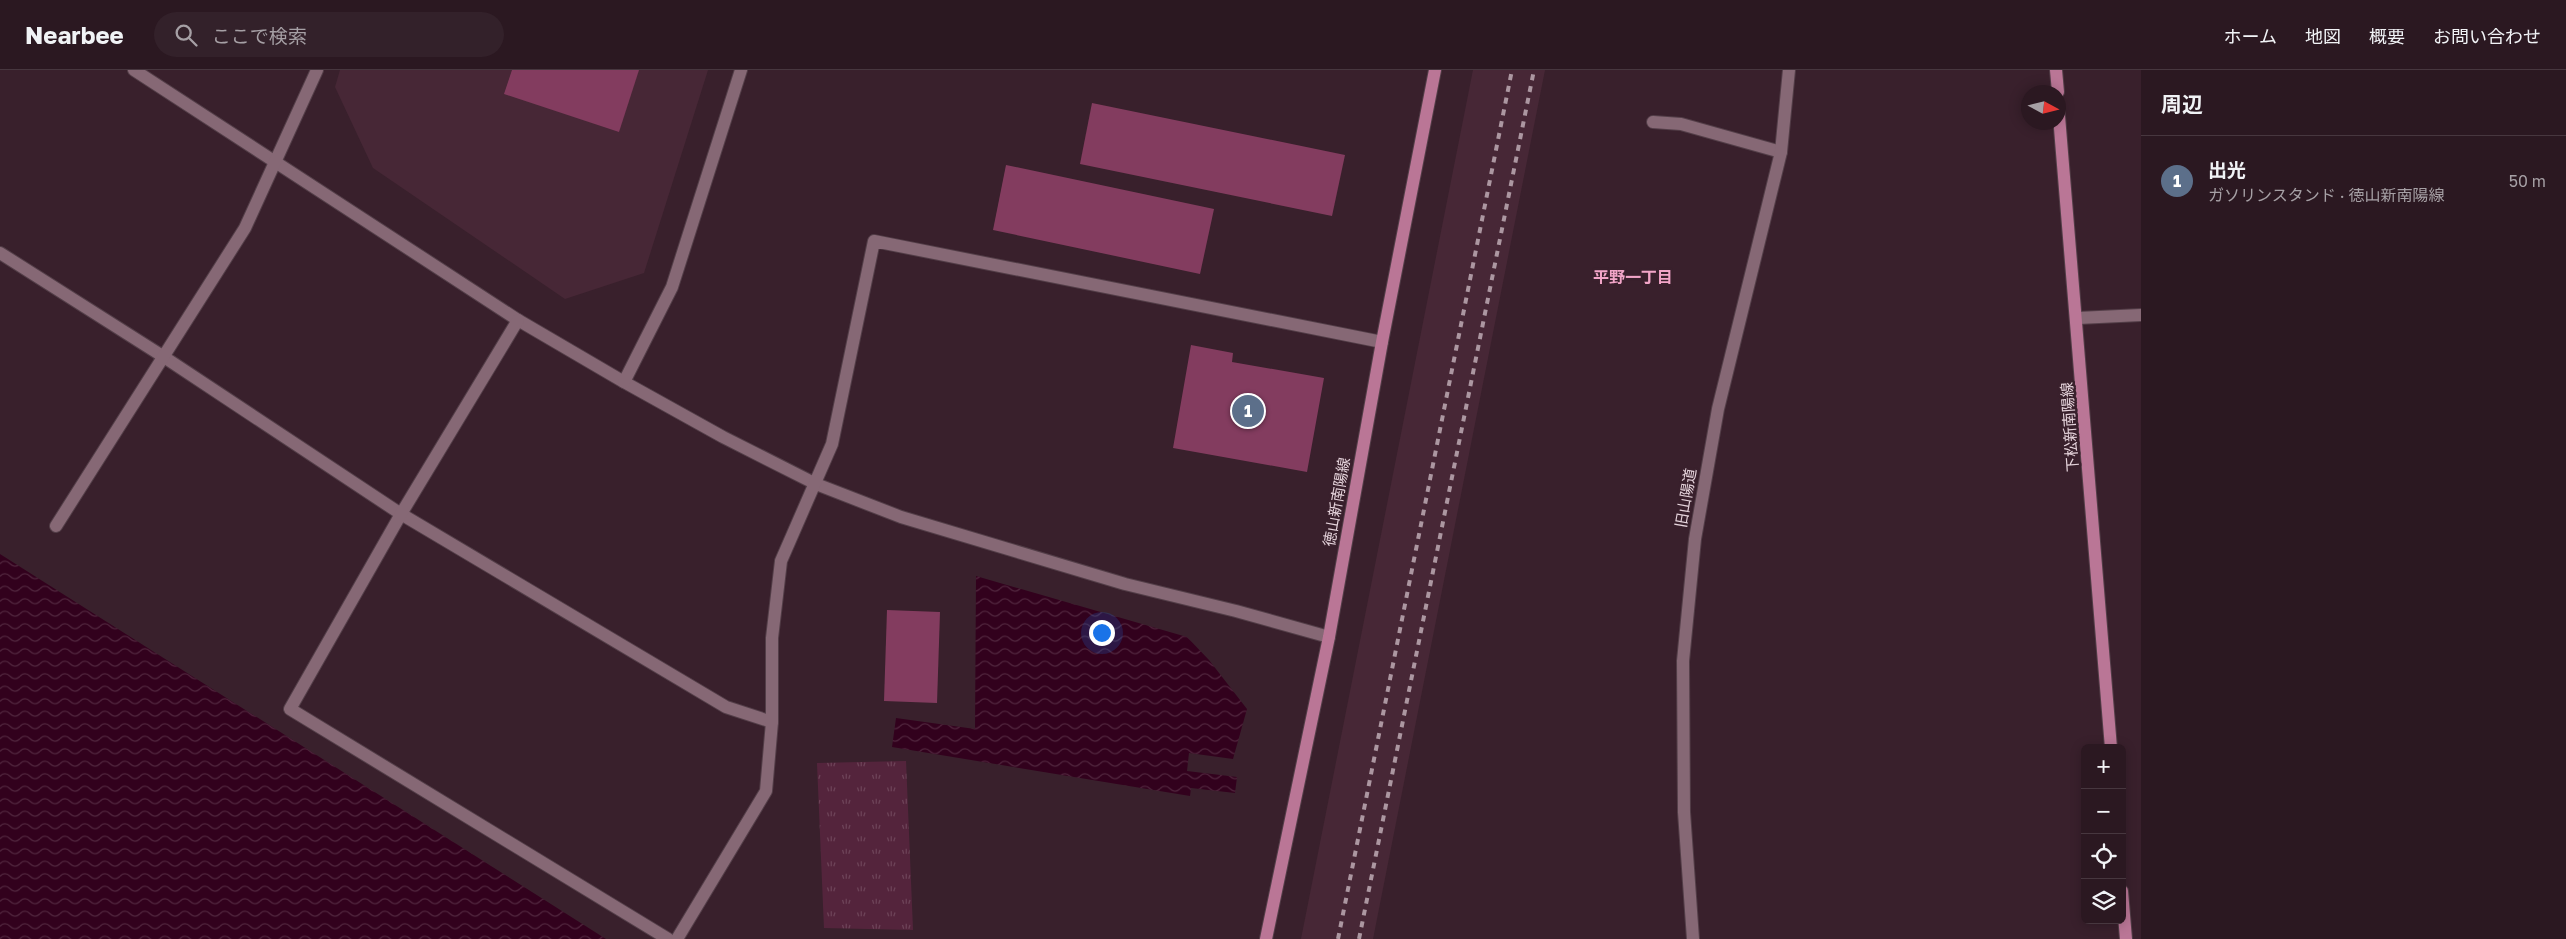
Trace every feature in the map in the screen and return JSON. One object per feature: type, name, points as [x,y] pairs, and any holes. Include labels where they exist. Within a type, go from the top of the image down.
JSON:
[{"type":"main road","name":"徳山新南陽線","points":[[1266,939],[1329,637],[1382,342],[1435,70]]},
{"type":"main road","points":[[2056,70],[2057,85]]},
{"type":"main road","name":"下松新南陽線","points":[[2060,130],[2078,318],[2111,744]]},
{"type":"main road","points":[[2125,924],[2126,939]]},
{"type":"street","points":[[134,70],[275,160],[518,320],[624,382],[816,484],[911,520],[1125,584],[1236,611],[1329,637]]},
{"type":"street","points":[[56,526],[245,228],[317,70]]},
{"type":"street","points":[[624,382],[672,287],[741,70]]},
{"type":"street","name":"旧山陽道","points":[[1693,939],[1684,812],[1683,661],[1696,539],[1718,410],[1781,152],[1789,70]]},
{"type":"street","points":[[1653,122],[1681,124],[1781,152]]},
{"type":"street","points":[[677,939],[766,791],[772,722],[772,638],[781,561],[832,444],[874,241],[1382,342]]},
{"type":"street","points":[[0,253],[164,357],[401,514],[726,707],[772,722]]},
{"type":"street","points":[[2078,318],[2141,315]]},
{"type":"street","points":[[518,320],[401,514],[290,709],[668,939]]},
{"type":"shaded area","points":[[340,70],[708,70],[644,273],[565,299],[373,168],[335,87]]},
{"type":"shaded area","points":[[1473,70],[1545,70],[1373,939],[1301,939]]},
{"type":"green space","points":[[906,761],[913,930],[824,928],[817,763]]},
{"type":"water","points":[[0,554],[606,939],[0,939]]},
{"type":"water","points":[[976,576],[1187,637],[1209,660],[1247,709],[1233,759],[1189,753],[1187,771],[1237,777],[1235,793],[1191,788],[1190,796],[892,747],[896,718],[975,729]]},
{"type":"building","points":[[512,70],[639,70],[619,132],[504,94]]},
{"type":"building","points":[[1092,103],[1345,155],[1332,216],[1080,164]]},
{"type":"building","points":[[1006,165],[1214,209],[1200,274],[993,230]]},
{"type":"building","points":[[1191,345],[1233,353],[1232,362],[1324,378],[1307,472],[1173,448]]},
{"type":"building","points":[[887,610],[940,612],[937,703],[884,701]]},
{"type":"railway","points":[[1338,939],[1512,70]]},
{"type":"railway","points":[[1359,939],[1534,70]]},
{"type":"place","name":"出光","points":[[1248,411]]},
{"type":"district","name":"平野一丁目","points":[[1633,277]]}]
